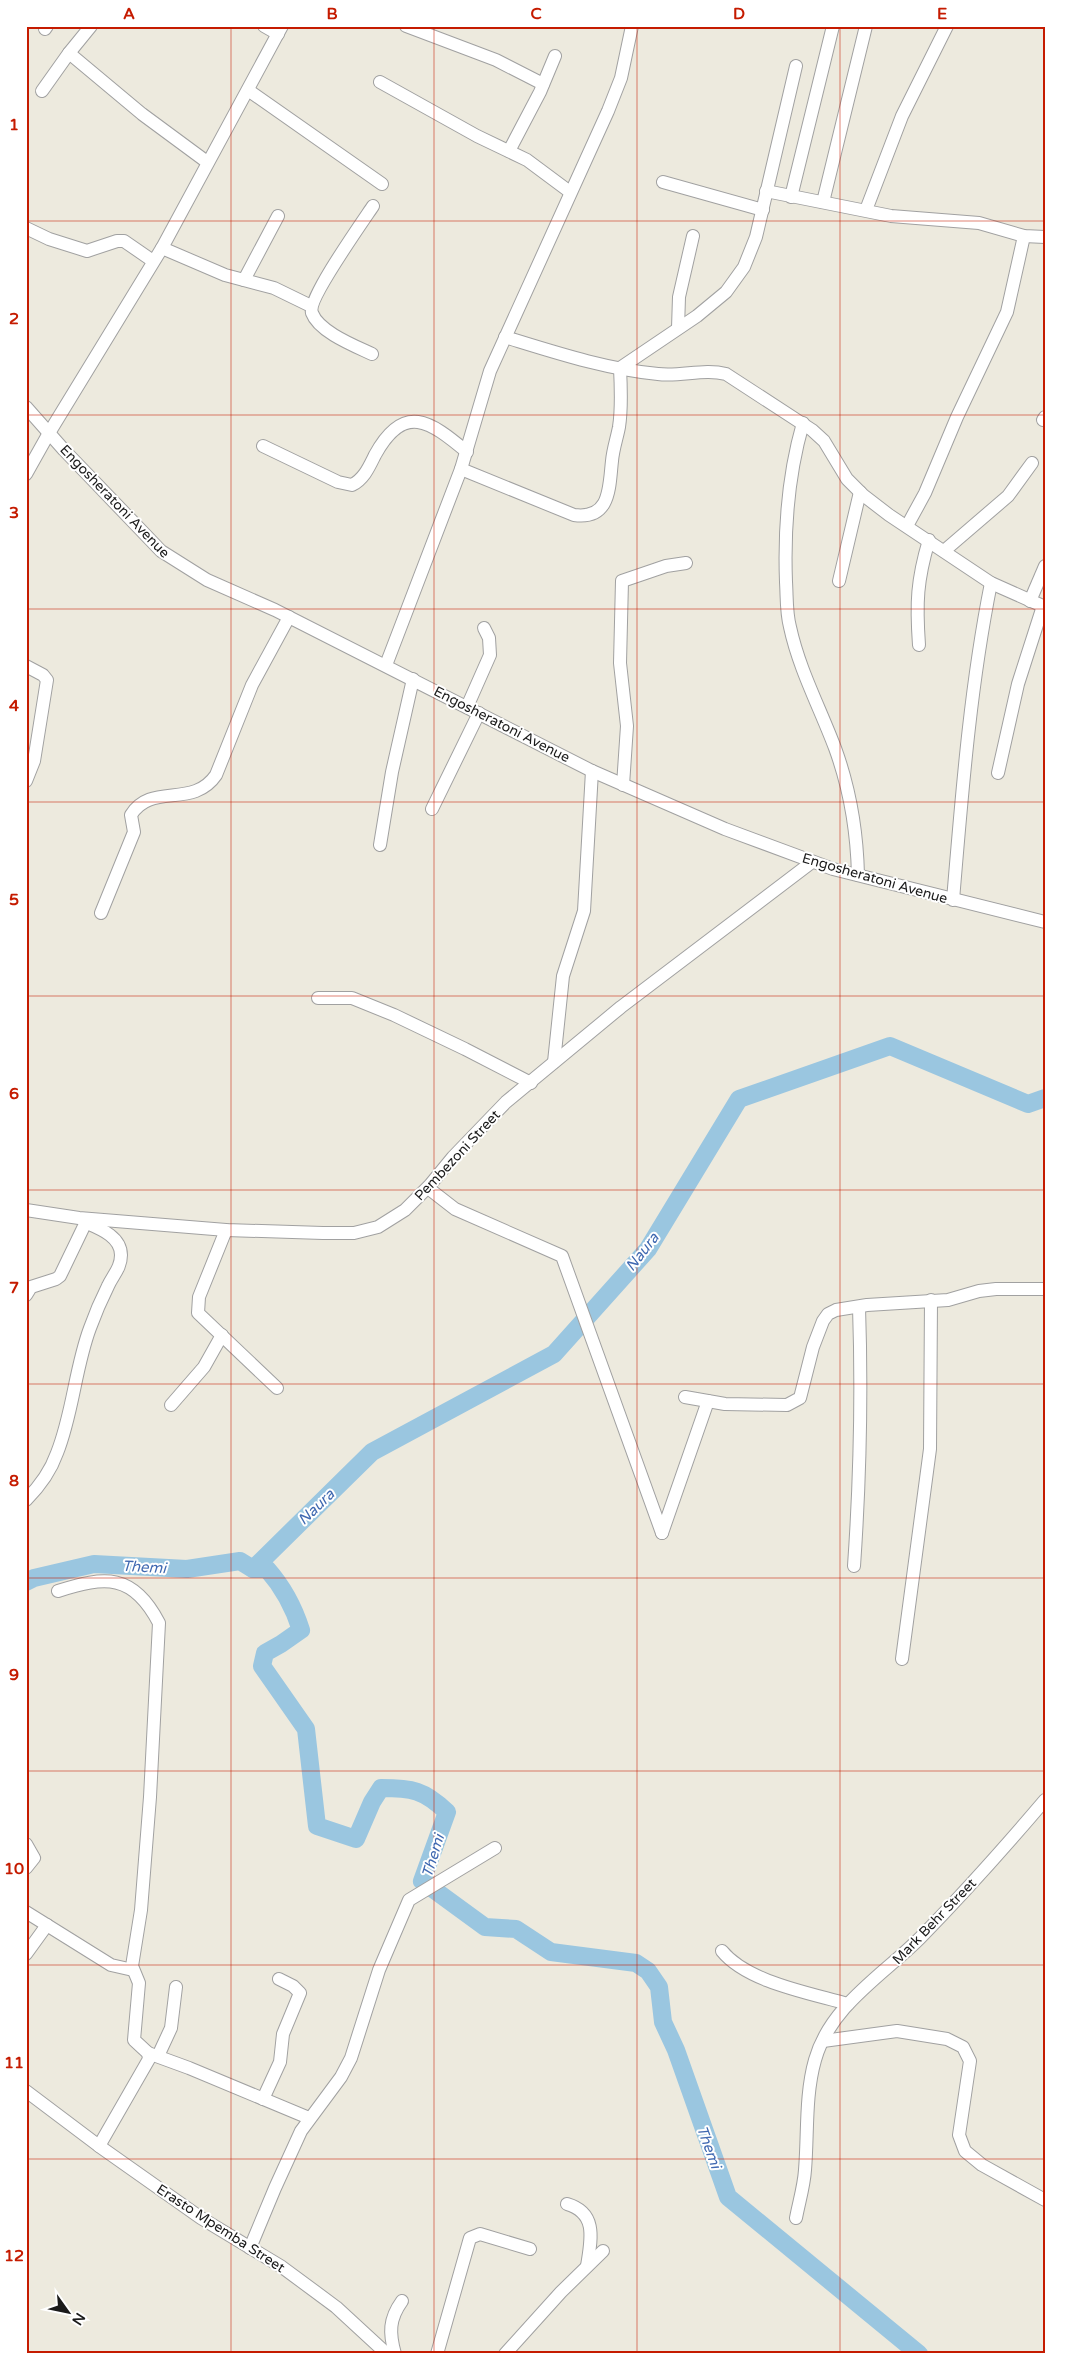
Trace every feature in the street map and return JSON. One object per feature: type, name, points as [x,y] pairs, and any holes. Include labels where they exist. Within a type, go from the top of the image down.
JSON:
[{"type":"street","points":[[42,91],[68,53],[91,26]]},
{"type":"street","points":[[26,474],[162,248],[280,30],[264,26]]},
{"type":"street","points":[[406,26],[496,60],[543,84]]},
{"type":"street","points":[[386,665],[461,469],[490,371],[608,111],[618,86],[632,26]]},
{"type":"street","points":[[791,197],[834,26]]},
{"type":"street","points":[[823,202],[866,26]]},
{"type":"street","points":[[866,210],[902,116],[947,26]]},
{"type":"street","points":[[68,53],[142,114],[207,162]]},
{"type":"street","points":[[509,151],[555,56]]},
{"type":"street","points":[[620,368],[697,316],[726,292],[744,267],[756,237],[796,66]]},
{"type":"street","points":[[380,82],[477,136],[528,160],[570,192]]},
{"type":"street","points":[[248,90],[382,184]]},
{"type":"street","points":[[663,182],[762,210]]},
{"type":"street","points":[[766,191],[891,216],[978,223],[1024,236],[1045,237]]},
{"type":"street","points":[[372,354],[340,339],[318,322],[312,315],[311,306],[326,278],[373,206]]},
{"type":"street","points":[[244,280],[278,216]]},
{"type":"street","points":[[26,228],[49,240],[87,251],[92,251],[117,241],[124,241],[154,261]]},
{"type":"street","points":[[678,328],[679,298],[694,236]]},
{"type":"street","points":[[907,526],[925,493],[960,410],[1007,312],[1024,236]]},
{"type":"street","points":[[162,248],[225,275],[274,288],[311,306]]},
{"type":"street","points":[[504,337],[620,368],[660,374],[716,371],[726,374],[803,423],[824,441],[847,479],[860,492],[992,583],[1044,607],[1018,684],[998,773]]},
{"type":"street","points":[[461,469],[574,515],[586,516],[594,513],[603,505],[611,483],[612,460],[620,426],[620,368]]},
{"type":"street","name":"Engosheratoni Avenue","points":[[26,406],[49,433],[161,551],[206,580],[289,617],[592,771],[725,829],[812,862],[953,900],[1045,922]]},
{"type":"street","points":[[263,446],[338,482],[352,485],[361,481],[380,447],[395,428],[408,422],[425,423],[444,433],[467,452]]},
{"type":"street","points":[[803,423],[796,446],[786,522],[784,550],[786,605],[790,628],[800,660],[845,778],[853,819],[858,875]]},
{"type":"street","points":[[944,551],[1008,496],[1032,463]]},
{"type":"street","points":[[839,581],[860,492]]},
{"type":"street","points":[[919,644],[916,604],[917,588],[929,540]]},
{"type":"street","points":[[623,785],[627,726],[620,663],[622,581],[666,566],[686,562]]},
{"type":"street","points":[[1030,601],[1045,566]]},
{"type":"street","points":[[953,900],[965,753],[975,675],[992,583]]},
{"type":"street","points":[[100,913],[134,832],[130,814],[145,801],[191,793],[209,786],[216,775],[252,685],[289,617]]},
{"type":"street","points":[[468,707],[490,655],[489,638],[484,628]]},
{"type":"street","points":[[26,666],[43,675],[48,680],[34,761],[26,781]]},
{"type":"street","points":[[380,845],[392,772],[413,679]]},
{"type":"street","points":[[432,809],[480,713]]},
{"type":"street","points":[[554,1062],[563,976],[584,911],[592,771]]},
{"type":"street","name":"Pembezoni Street","points":[[26,1210],[82,1220],[226,1230],[354,1233],[378,1228],[404,1210],[428,1188],[452,1157],[506,1102],[621,1007],[812,862]]},
{"type":"street","points":[[318,998],[352,998],[456,1044],[531,1083]]},
{"type":"street","points":[[428,1188],[455,1209],[562,1256],[662,1533],[708,1401]]},
{"type":"street","points":[[26,1295],[31,1287],[60,1276],[82,1220],[105,1231],[116,1241],[121,1256],[119,1268],[109,1284],[80,1357],[57,1453],[35,1491],[26,1500]]},
{"type":"street","points":[[226,1230],[203,1284],[197,1306],[198,1313],[277,1388]]},
{"type":"street","points":[[685,1397],[725,1404],[768,1406],[787,1405],[795,1402],[800,1398],[813,1347],[823,1321],[828,1314],[836,1310],[930,1300],[948,1300],[979,1291],[996,1289],[1045,1289]]},
{"type":"street","points":[[902,1659],[930,1449],[930,1300]]},
{"type":"street","points":[[854,1566],[861,1469],[862,1375],[859,1307]]},
{"type":"street","points":[[171,1405],[204,1367],[222,1335]]},
{"type":"street","points":[[58,1591],[89,1581],[121,1583],[144,1602],[159,1623],[150,1787],[133,1970],[139,1983],[134,2040],[153,2054],[309,2118]]},
{"type":"street","name":"Mark Behr Street","points":[[796,2218],[805,2172],[811,2081],[815,2059],[823,2041],[848,2004],[919,1939],[1045,1800]]},
{"type":"street","points":[[26,1844],[34,1858],[26,1868]]},
{"type":"street","points":[[250,2248],[290,2154],[309,2118],[341,2077],[351,2058],[380,1970],[409,1900],[496,1848]]},
{"type":"street","points":[[26,1912],[111,1965],[133,1970]]},
{"type":"street","points":[[26,1954],[47,1925]]},
{"type":"street","points":[[722,1952],[728,1958],[758,1976],[848,2004]]},
{"type":"street","points":[[263,2099],[280,2062],[283,2034],[300,1993],[293,1986],[279,1979]]},
{"type":"street","points":[[98,2146],[149,2059],[171,2028],[176,1987]]},
{"type":"street","points":[[823,2041],[897,2031],[947,2039],[963,2047],[970,2061],[959,2135],[965,2150],[982,2165],[1045,2200]]},
{"type":"street","name":"Erasto Mpemba Street","points":[[26,2092],[98,2146],[201,2218],[282,2267],[336,2307],[386,2354]]},
{"type":"street","points":[[567,2204],[577,2207],[587,2216],[591,2238],[587,2266]]},
{"type":"street","points":[[437,2354],[470,2238],[480,2234],[530,2249]]},
{"type":"street","points":[[505,2354],[587,2266],[604,2251]]},
{"type":"street","points":[[395,2354],[390,2338],[391,2322],[393,2313],[402,2301]]},
{"type":"waterway","name":"Naura","points":[[253,1569],[372,1452],[554,1354],[648,1249],[739,1099],[890,1046],[1028,1104],[1045,1098]]},
{"type":"waterway","name":"Themi","points":[[26,1582],[34,1578],[94,1564],[187,1569],[240,1561],[253,1569],[267,1569],[287,1598],[301,1630],[265,1653],[262,1666],[306,1729],[317,1826],[356,1839],[372,1802],[381,1788],[409,1790],[424,1795],[447,1812],[422,1881],[485,1927],[516,1929],[551,1952],[636,1963],[648,1971],[659,1987],[663,2022],[676,2050],[728,2197],[919,2354]]}]
